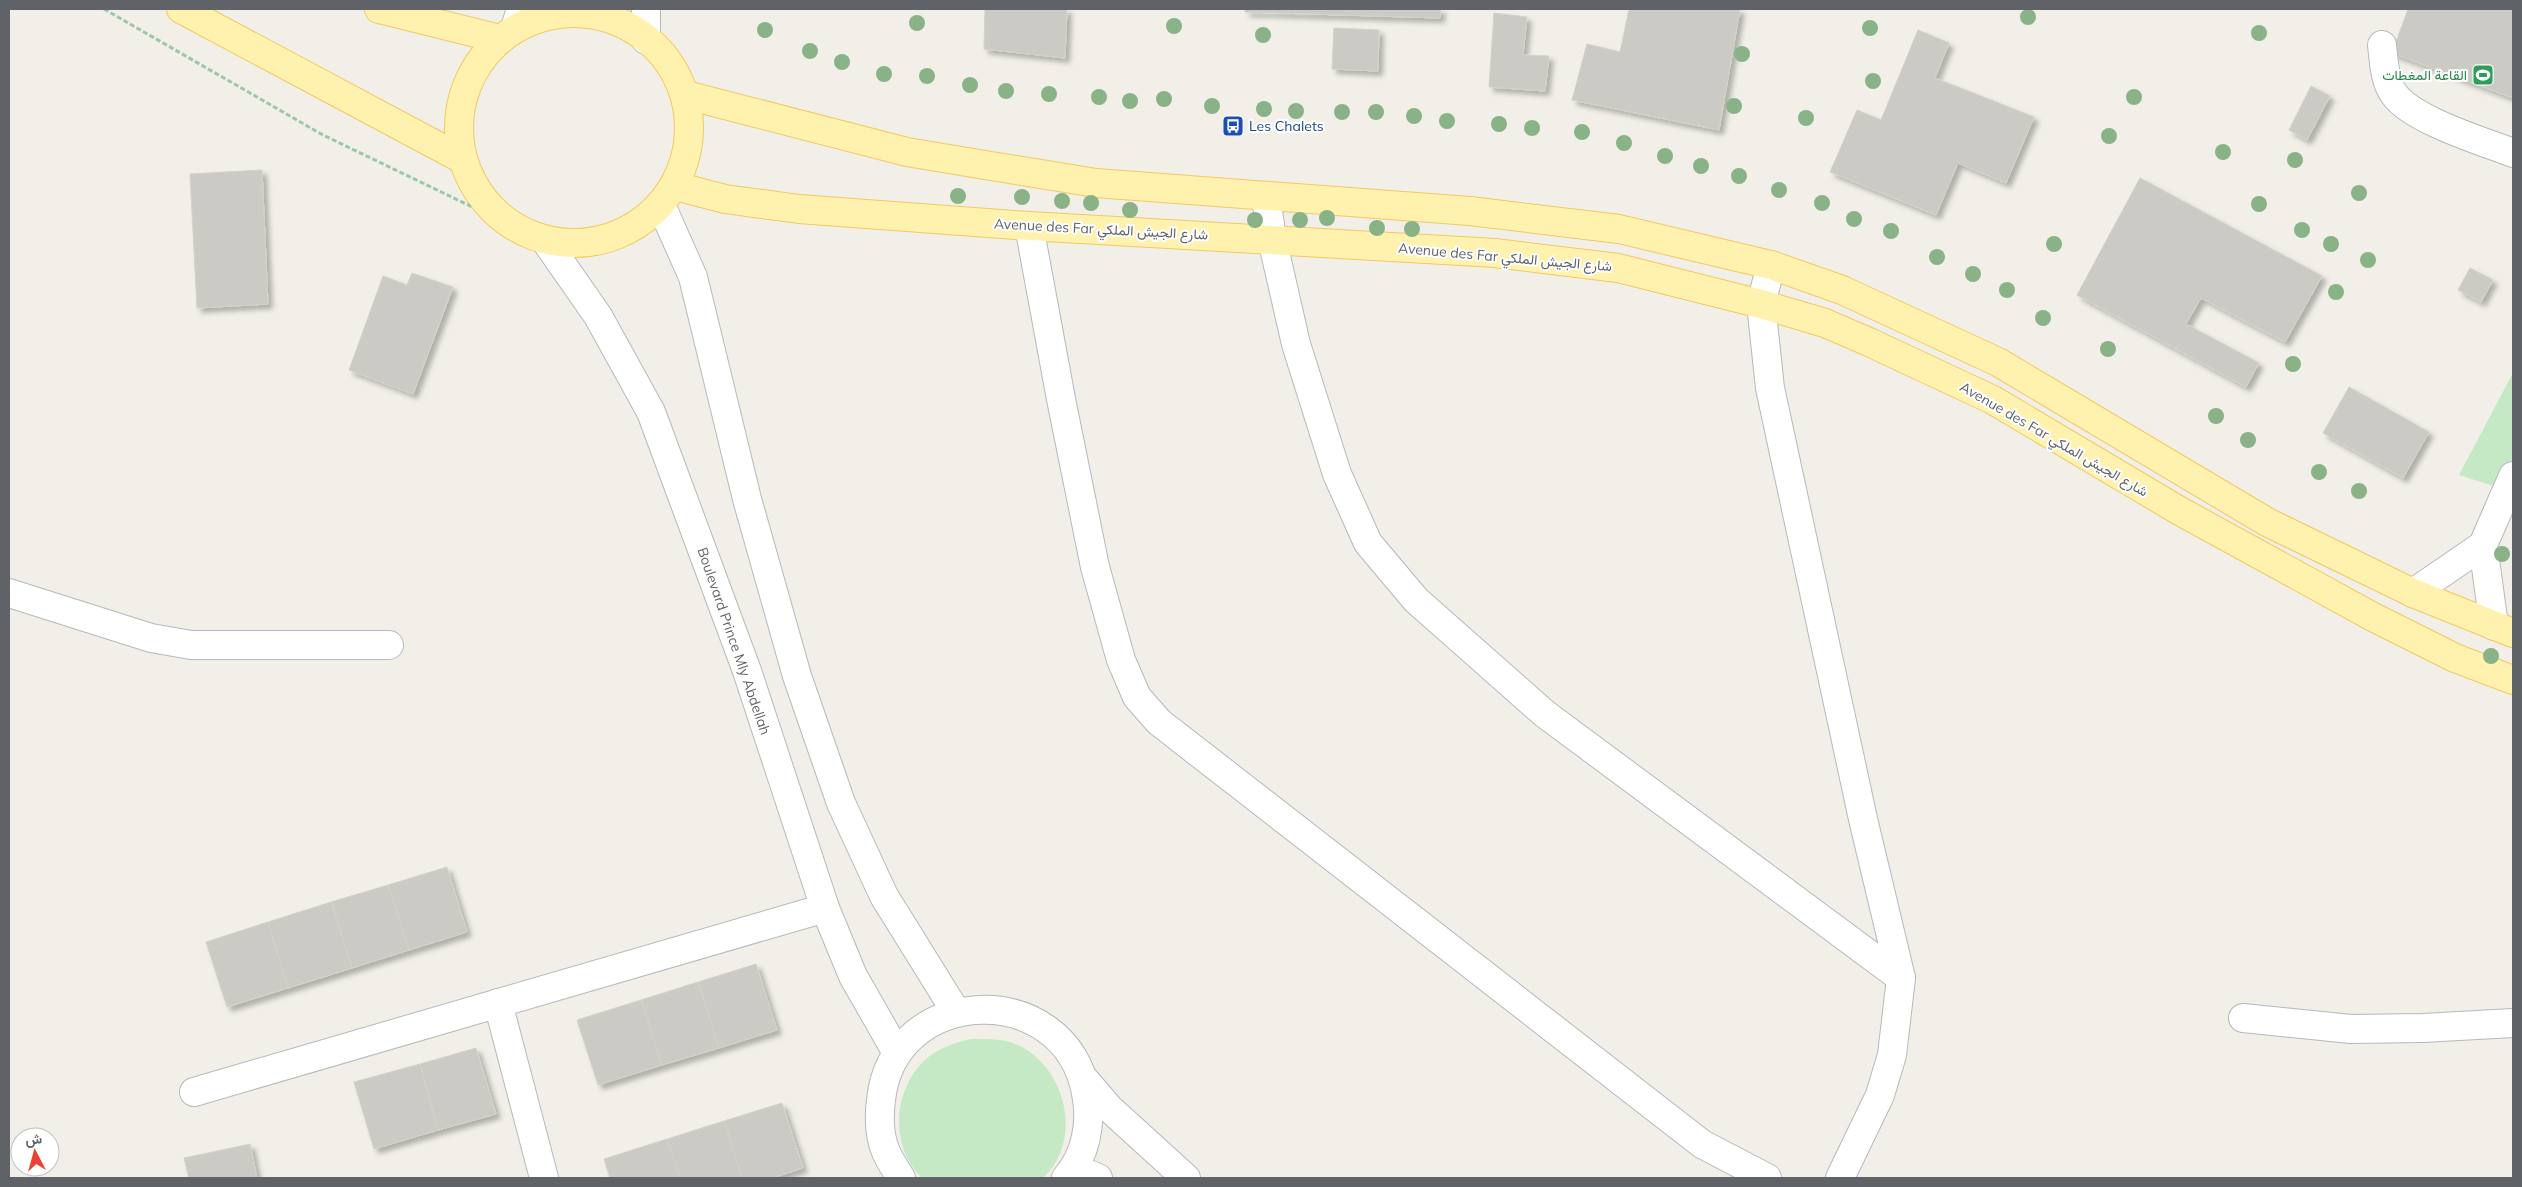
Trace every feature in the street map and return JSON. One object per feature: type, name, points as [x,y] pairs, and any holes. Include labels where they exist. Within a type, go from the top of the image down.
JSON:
[{"type":"main road","points":[[182,9],[462,159]]},
{"type":"main road","points":[[379,9],[512,25],[543,16],[590,14],[634,29],[669,61],[686,95],[690,118],[690,142],[684,164],[668,196],[627,231],[587,243],[545,240],[517,229],[492,210],[474,187],[462,159],[458,126],[463,93],[478,63],[512,25]]},
{"type":"main road","points":[[686,95],[907,152],[1096,183],[1470,211],[1619,229],[1771,265],[1842,290],[1998,362],[2267,522],[2413,593],[2504,629]]},
{"type":"main road","name":"Avenue des Far شارع الجيش الملكي","points":[[668,196],[725,199],[799,209],[1029,226],[1272,239],[1495,254],[1618,268],[1761,304],[1825,323],[1993,400],[2178,510],[2372,618],[2455,658],[2513,680]]},
{"type":"street","points":[[646,9],[646,40]]},
{"type":"street","points":[[2382,45],[2386,75],[2394,94],[2413,112],[2513,154]]},
{"type":"street","points":[[668,196],[693,277],[747,499],[797,676],[841,803],[884,896],[956,1012]]},
{"type":"street","points":[[1266,197],[1272,239],[1296,344],[1337,474],[1368,543],[1416,600],[1545,714],[1901,978]]},
{"type":"street","points":[[1029,226],[1095,567],[1121,660],[1137,697],[1159,722],[1702,1144],[1767,1178]]},
{"type":"street","name":"Boulevard Prince Mly Abdellah","points":[[545,240],[598,316],[651,412],[747,671],[825,908],[853,976],[897,1053]]},
{"type":"street","points":[[1771,265],[1761,304],[1770,388],[1863,819],[1901,978],[1892,1055],[1880,1096],[1840,1178]]},
{"type":"street","points":[[2413,593],[2483,544],[2513,476]]},
{"type":"street","points":[[2483,544],[2504,629]]},
{"type":"street","points":[[9,593],[151,638],[191,645],[389,645]]},
{"type":"street","points":[[194,1092],[825,908]]},
{"type":"street","points":[[498,1003],[544,1178]]},
{"type":"street","points":[[902,1178],[885,1151],[879,1118],[882,1084],[897,1053],[922,1028],[956,1012],[995,1010],[1018,1014],[1046,1028],[1069,1050],[1084,1079],[1109,1108],[1186,1178]]},
{"type":"street","points":[[2243,1018],[2350,1029],[2513,1023]]},
{"type":"street","points":[[1079,1175],[1086,1140],[1089,1110],[1084,1079]]},
{"type":"path","points":[[104,9],[323,135],[517,229]]},
{"type":"green space","points":[[2513,373],[2513,492],[2459,475]]},
{"type":"green space","points":[[971,1039],[1002,1040],[1020,1046],[1036,1057],[1049,1072],[1058,1089],[1064,1107],[1066,1126],[1063,1145],[1055,1163],[1043,1178],[922,1178],[911,1165],[900,1135],[899,1118],[901,1102],[906,1087],[914,1072],[935,1052],[946,1046]]},
{"type":"building","points":[[985,9],[1067,9],[1065,58],[984,49]]},
{"type":"building","points":[[1245,9],[1441,9],[1440,18],[1245,12]]},
{"type":"building","points":[[1629,9],[1740,9],[1719,130],[1572,100],[1587,44],[1620,52]]},
{"type":"building","name":"القاعة المغطات","points":[[2408,9],[2513,9],[2513,98],[2392,53]]},
{"type":"building","points":[[1494,13],[1527,17],[1523,55],[1549,56],[1545,91],[1489,87]]},
{"type":"building","points":[[1334,28],[1379,30],[1378,71],[1332,69]]},
{"type":"building","points":[[1918,30],[1949,43],[1935,78],[2034,117],[2006,183],[1958,163],[1936,215],[1830,172],[1857,110],[1881,120]]},
{"type":"building","points":[[2311,86],[2330,96],[2307,140],[2289,130]]},
{"type":"building","points":[[262,170],[268,304],[197,308],[190,174]]},
{"type":"building","points":[[2140,178],[2322,276],[2285,342],[2201,298],[2186,324],[2259,363],[2246,387],[2077,295]]},
{"type":"building","points":[[2470,268],[2493,280],[2481,302],[2458,290]]},
{"type":"building","points":[[412,273],[453,287],[413,394],[349,370],[383,276],[407,285]]},
{"type":"building","points":[[2349,387],[2429,432],[2403,478],[2323,433]]},
{"type":"building","points":[[447,867],[467,932],[409,950],[388,885]]},
{"type":"building","points":[[388,885],[409,950],[352,968],[331,902]]},
{"type":"building","points":[[331,902],[352,968],[288,988],[268,922]]},
{"type":"building","points":[[268,922],[288,988],[227,1007],[206,942]]},
{"type":"building","points":[[756,964],[777,1030],[719,1048],[698,982]]},
{"type":"building","points":[[698,982],[719,1048],[662,1065],[641,1000]]},
{"type":"building","points":[[641,1000],[662,1065],[598,1085],[577,1020]]},
{"type":"building","points":[[476,1048],[496,1114],[438,1130],[420,1064]]},
{"type":"building","points":[[420,1064],[438,1130],[374,1149],[354,1082]]},
{"type":"building","points":[[782,1103],[803,1168],[772,1178],[742,1178],[724,1121]]},
{"type":"building","points":[[724,1121],[742,1178],[680,1178],[667,1139]]},
{"type":"building","points":[[667,1139],[680,1178],[610,1178],[604,1159]]},
{"type":"building","points":[[250,1144],[257,1178],[189,1178],[184,1158]]},
{"type":"place","name":"القاعة المغطات","points":[[2483,75]]},
{"type":"place","name":"Les Chalets","points":[[1233,126]]}]
